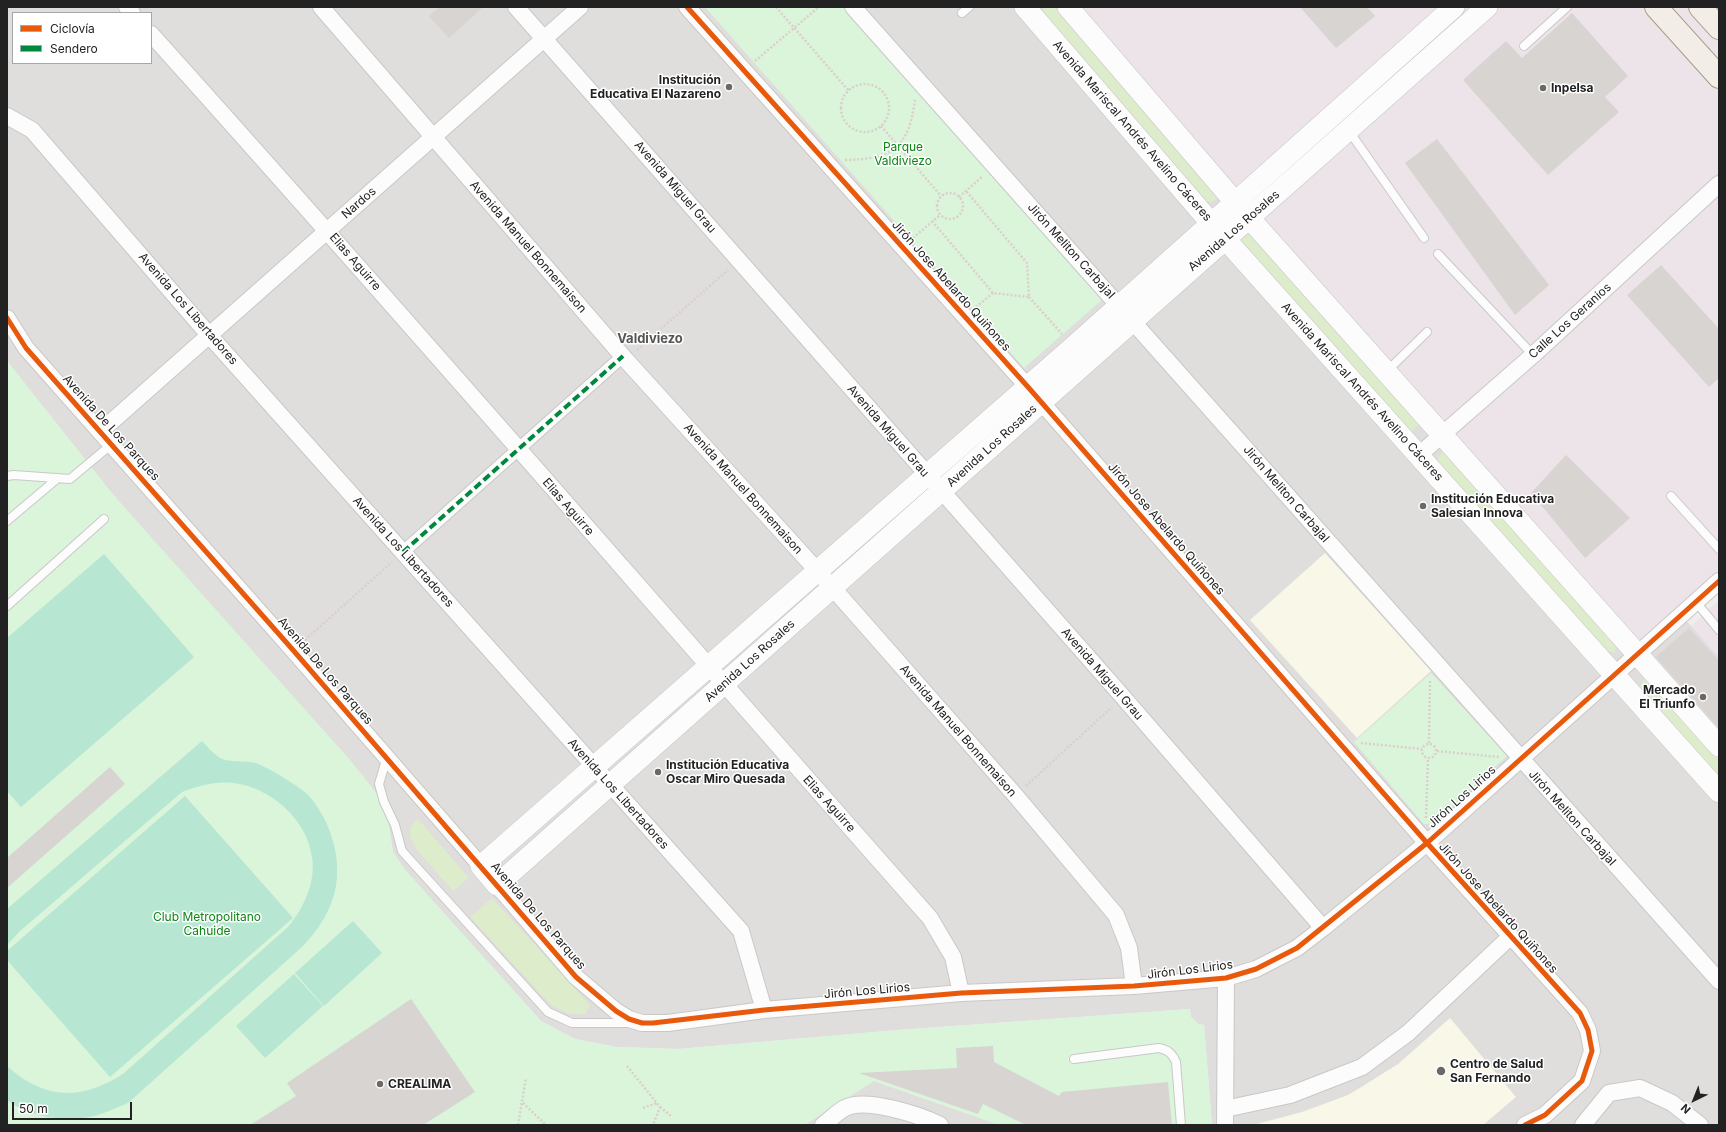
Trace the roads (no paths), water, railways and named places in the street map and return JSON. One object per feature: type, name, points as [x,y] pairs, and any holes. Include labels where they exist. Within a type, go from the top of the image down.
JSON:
[{"type":"main road","points":[[1656,7],[1719,77]]},
{"type":"main road","points":[[1702,7],[1719,28]]},
{"type":"street","name":"Avenida Manuel Bonnemaison","points":[[321,7],[624,358],[818,571],[1015,795],[1116,915],[1129,948],[1134,986]]},
{"type":"street","name":"Avenida Miguel Grau","points":[[516,7],[1123,697],[1323,928]]},
{"type":"street","name":"Nardos","points":[[101,431],[580,7]]},
{"type":"street","name":"Jirón Jose Abelardo Quiñones","points":[[687,7],[1028,386],[1510,937],[1580,1013],[1588,1030],[1592,1051],[1582,1081],[1545,1115],[1525,1125]]},
{"type":"street","name":"Jirón Meliton Carbajal","points":[[853,7],[1120,305],[1519,758],[1719,981]]},
{"type":"street","name":"Avenida Mariscal Andrés Avelino Cáceres","points":[[1025,7],[1211,223],[1719,792]]},
{"type":"street","points":[[1068,7],[1249,218],[1719,746]]},
{"type":"street","name":"Avenida Los Rosales","points":[[481,866],[709,668],[1028,386],[1064,337],[1120,305],[1454,7]]},
{"type":"street","name":"Avenida Los Rosales","points":[[497,885],[1487,7]]},
{"type":"street","name":"Elias Aguirre","points":[[152,35],[328,230],[518,450],[930,918],[953,957],[961,993]]},
{"type":"street","name":"Avenida Los Libertadores","points":[[7,116],[32,130],[209,335],[609,785],[741,931],[764,1010]]},
{"type":"street","name":"Calle Los Geranios","points":[[1419,455],[1533,355],[1719,184]]},
{"type":"street","name":"Avenida De Los Parques","points":[[7,318],[26,348],[101,431],[293,650],[576,977],[616,1010],[629,1018],[642,1023]]},
{"type":"street","points":[[403,552],[624,358]]},
{"type":"street","name":"Jirón Los Lirios","points":[[642,1023],[668,1023],[764,1010],[961,993],[1134,986],[1226,978],[1256,969],[1297,948],[1323,928],[1638,654],[1719,581]]},
{"type":"street","points":[[1226,978],[1225,1120],[1362,1067],[1408,1033],[1510,937]]},
{"type":"street","points":[[1583,1125],[1609,1093],[1640,1088],[1672,1102],[1700,1125]]},
{"type":"street","points":[[822,1125],[846,1108],[864,1105],[897,1110],[925,1118],[940,1125]]},
{"type":"lane","points":[[962,13],[969,7]]},
{"type":"lane","points":[[1524,46],[1567,7]]},
{"type":"lane","points":[[1348,130],[1424,238]]},
{"type":"lane","points":[[1438,254],[1533,355]]},
{"type":"lane","points":[[1386,371],[1427,332]]},
{"type":"lane","points":[[7,476],[14,475],[70,479],[112,444]]},
{"type":"lane","points":[[7,521],[58,478]]},
{"type":"lane","points":[[1671,496],[1719,549]]},
{"type":"lane","points":[[7,606],[104,519]]},
{"type":"lane","points":[[1696,602],[1719,630]]},
{"type":"lane","points":[[386,757],[379,784],[384,802],[395,825],[402,851],[548,1012],[572,1023],[642,1023]]},
{"type":"lane","points":[[1074,1059],[1159,1048],[1173,1054],[1176,1062],[1181,1125]]},
{"type":"place","name":"Institución Educativa El Nazareno","points":[[729,87]]},
{"type":"place","name":"Inpelsa","points":[[1543,88]]},
{"type":"place","name":"Institución Educativa Salesian Innova","points":[[1423,506]]},
{"type":"place","name":"Mercado El Triunfo","points":[[1703,697]]},
{"type":"place","name":"Institución Educativa Oscar Miro Quesada","points":[[658,772]]},
{"type":"place","name":"Centro de Salud San Fernando","points":[[1441,1071]]},
{"type":"place","name":"CREALIMA","points":[[380,1084]]},
{"type":"district","name":"Valdiviezo","points":[[650,339]]},
{"type":"park label","name":"Parque Valdiviezo","points":[[903,154]]},
{"type":"park label","name":"Club Metropolitano Cahuide","points":[[207,924]]}]
